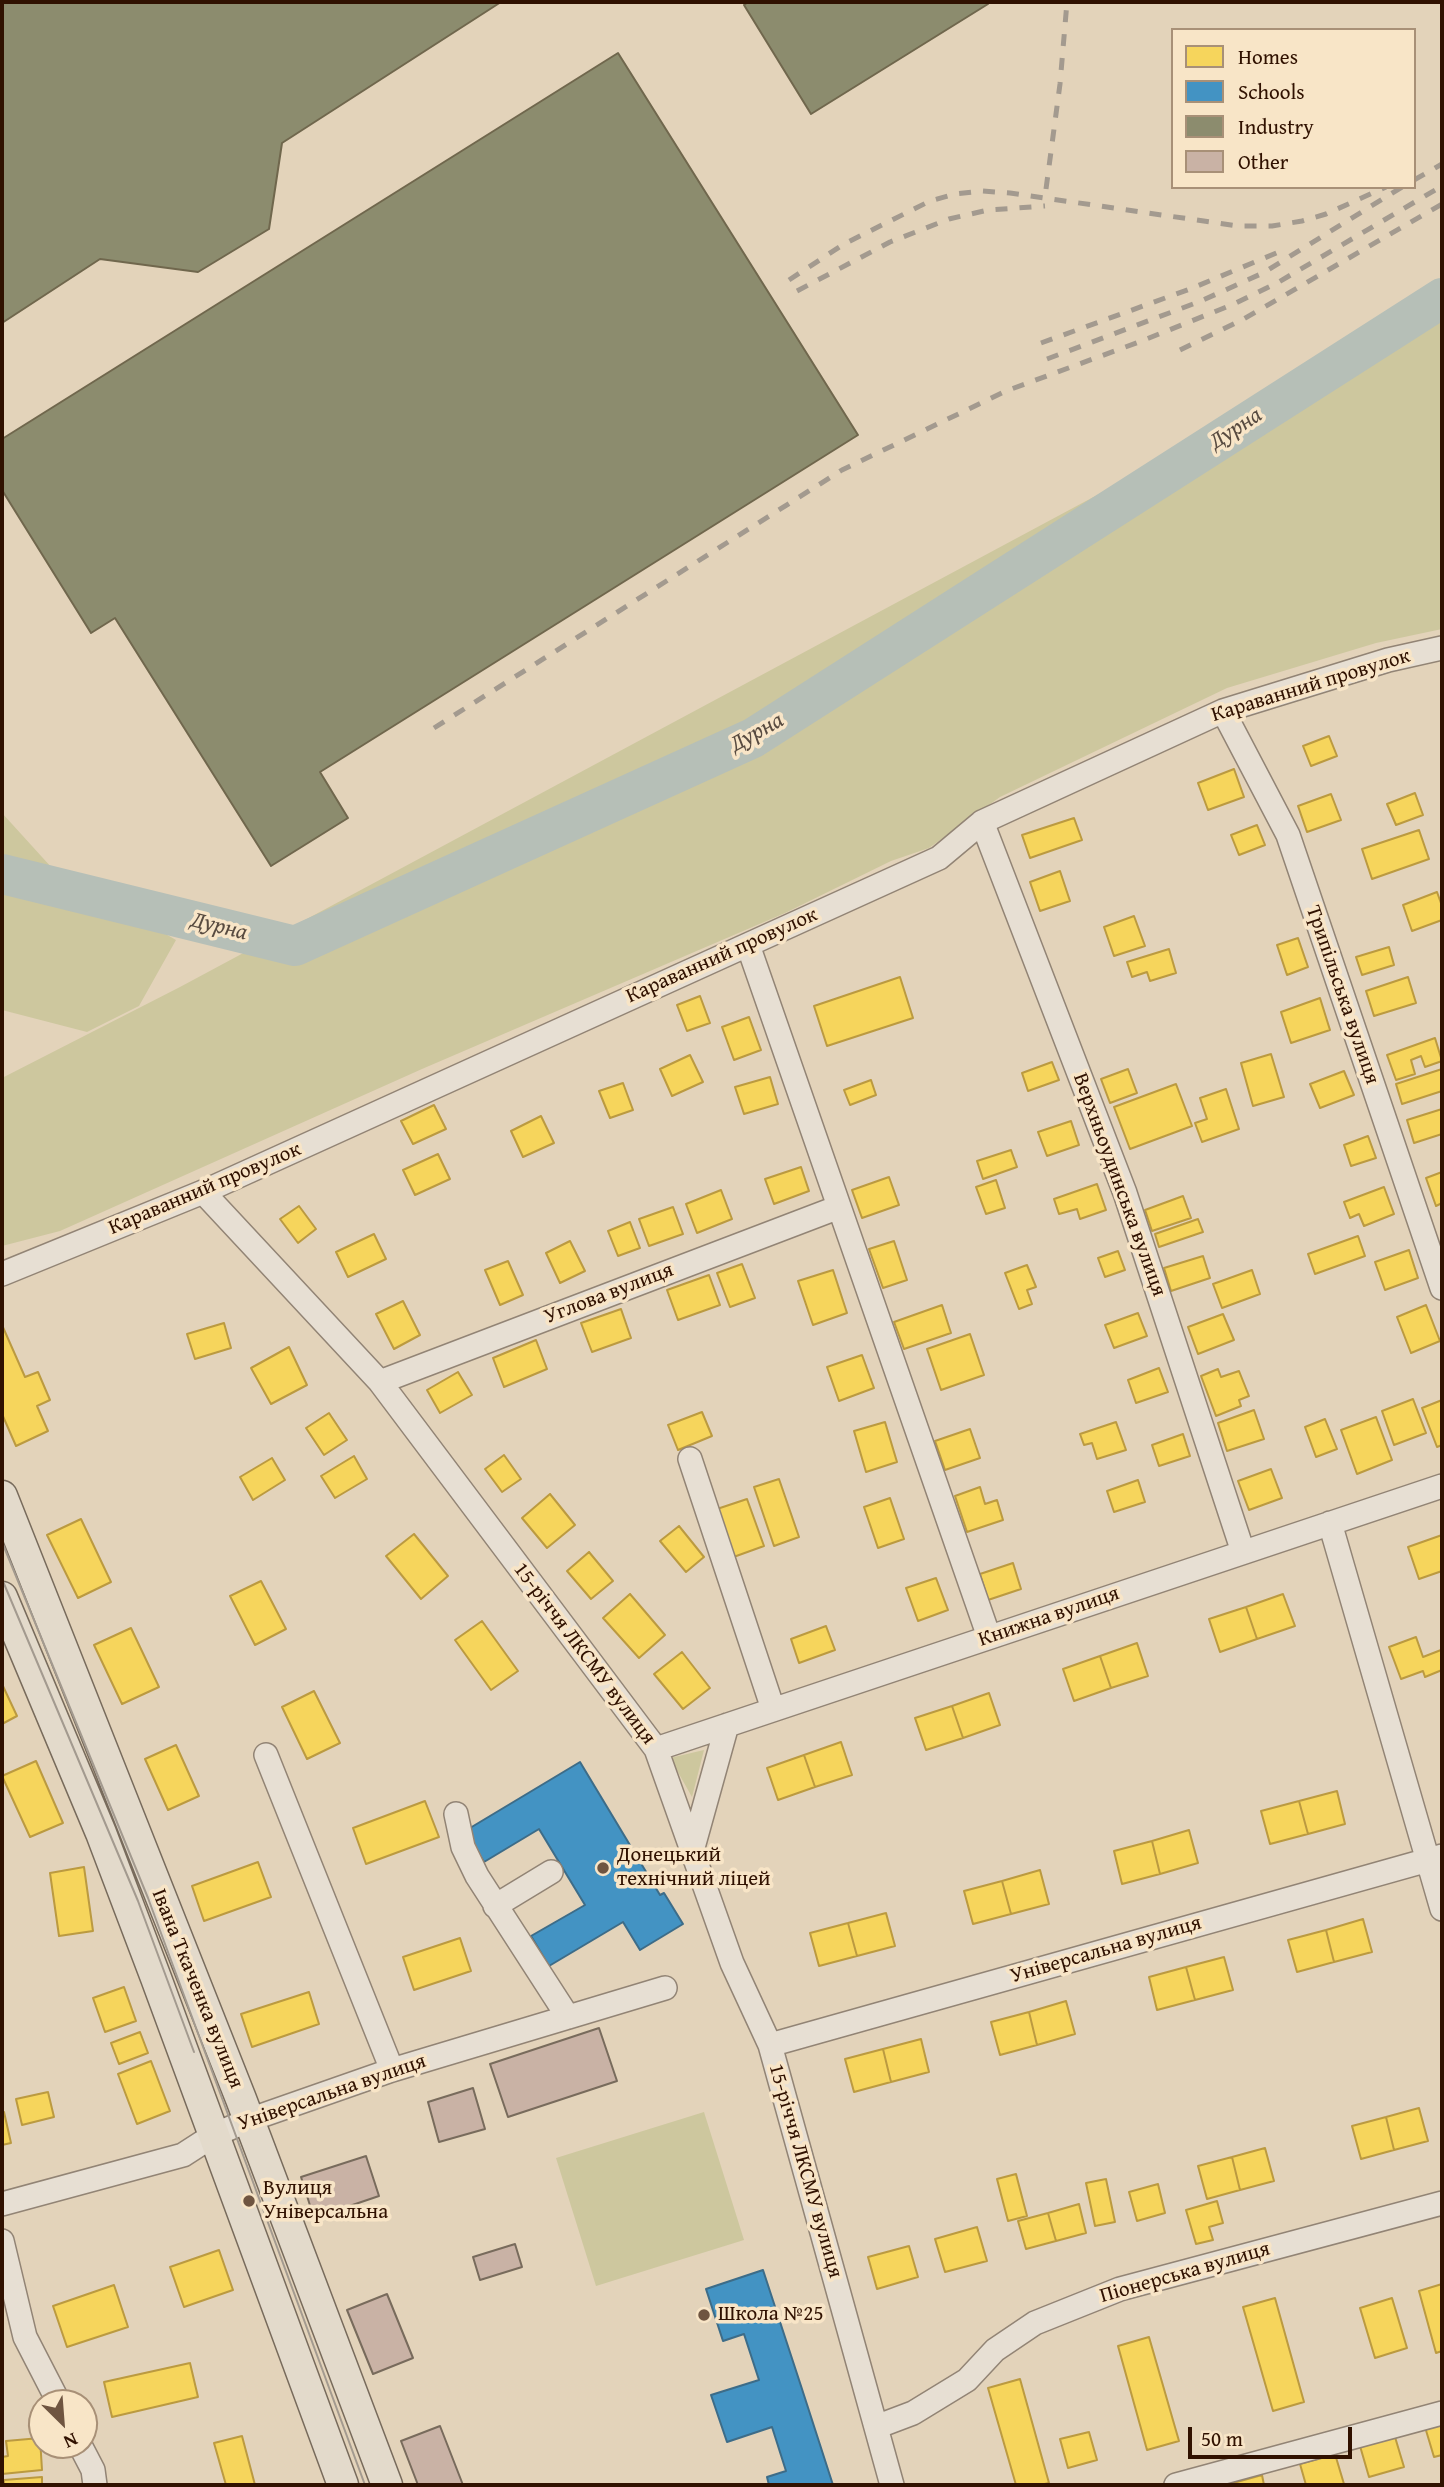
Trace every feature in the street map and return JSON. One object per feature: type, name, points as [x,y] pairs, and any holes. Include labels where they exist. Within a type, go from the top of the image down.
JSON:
[{"type":"main road","name":"Івана Ткаченка вулиця","points":[[2,1496],[249,2120],[387,2485]]},
{"type":"main road","name":"Івана Ткаченка вулиця","points":[[2,1597],[101,1833],[343,2485]]},
{"type":"street","name":"Караванний провулок","points":[[2,1274],[203,1192],[939,858],[982,822],[1223,711],[1388,660],[1442,648]]},
{"type":"street","name":"Трипільська вулиця","points":[[1223,711],[1288,835],[1442,1287]]},
{"type":"street","name":"Верхньоудинська вулиця","points":[[982,822],[1125,1193],[1243,1552]]},
{"type":"street","points":[[748,945],[989,1637]]},
{"type":"street","name":"15-річчя ЛКСМУ вулиця","points":[[203,1192],[380,1382],[656,1749],[732,1963],[770,2045],[892,2485]]},
{"type":"street","name":"Углова вулиця","points":[[380,1382],[839,1207]]},
{"type":"street","points":[[690,1459],[773,1709]]},
{"type":"street","name":"Книжна вулиця","points":[[656,1749],[1442,1486]]},
{"type":"street","points":[[1330,1523],[1435,1858],[1442,1909]]},
{"type":"street","points":[[692,1851],[727,1725]]},
{"type":"street","points":[[267,1755],[392,2070]]},
{"type":"street","points":[[456,1814],[463,1847],[477,1877],[568,2017]]},
{"type":"street","name":"Універсальна вулиця","points":[[770,2045],[1435,1858]]},
{"type":"street","points":[[495,1906],[551,1872]]},
{"type":"street","name":"Універсальна вулиця","points":[[2,2204],[183,2155],[214,2136],[249,2120],[392,2070],[665,1987]]},
{"type":"street","name":"Піонерська вулиця","points":[[876,2427],[914,2413],[968,2380],[995,2350],[1035,2323],[1120,2289],[1442,2203]]},
{"type":"street","points":[[2,2241],[25,2337],[52,2389]]},
{"type":"street","points":[[1176,2485],[1442,2413]]},
{"type":"street","points":[[87,2459],[93,2470],[95,2485]]},
{"type":"shaded area","points":[[1442,310],[1442,629],[1376,643],[1227,688],[1000,797],[929,848],[891,861],[785,913],[422,1069],[60,1231],[2,1246],[2,1078],[180,987]]},
{"type":"shaded area","points":[[2,813],[52,868],[176,940],[139,1006],[87,1032],[2,1010]]},
{"type":"shaded area","points":[[704,1750],[692,1797],[670,1758]]},
{"type":"shaded area","points":[[704,2112],[744,2240],[596,2286],[556,2158]]},
{"type":"building: Homes","points":[[1329,736],[1337,756],[1311,766],[1303,746]]},
{"type":"building: Homes","points":[[1234,769],[1244,797],[1208,810],[1198,783]]},
{"type":"building: Homes","points":[[1415,793],[1423,815],[1396,825],[1387,804]]},
{"type":"building: Homes","points":[[1331,794],[1341,820],[1307,832],[1298,806]]},
{"type":"building: Homes","points":[[1074,818],[1082,840],[1030,858],[1022,835]]},
{"type":"building: Homes","points":[[1257,825],[1265,845],[1239,855],[1231,835]]},
{"type":"building: Homes","points":[[1419,830],[1429,859],[1372,879],[1362,849]]},
{"type":"building: Homes","points":[[1060,871],[1070,901],[1040,911],[1030,882]]},
{"type":"building: Homes","points":[[1437,892],[1442,906],[1442,920],[1412,931],[1403,905]]},
{"type":"building: Homes","points":[[1134,916],[1145,946],[1114,956],[1104,927]]},
{"type":"building: Homes","points":[[1298,938],[1308,967],[1287,975],[1277,945]]},
{"type":"building: Homes","points":[[1389,947],[1394,965],[1362,975],[1356,957]]},
{"type":"building: Homes","points":[[1169,949],[1176,973],[1150,981],[1147,972],[1132,977],[1127,962]]},
{"type":"building: Homes","points":[[900,977],[913,1018],[827,1046],[814,1006]]},
{"type":"building: Homes","points":[[1408,977],[1416,1003],[1374,1016],[1366,991]]},
{"type":"building: Homes","points":[[700,996],[710,1023],[687,1031],[677,1005]]},
{"type":"building: Homes","points":[[1320,998],[1330,1030],[1291,1043],[1281,1012]]},
{"type":"building: Homes","points":[[749,1017],[761,1050],[734,1060],[722,1027]]},
{"type":"building: Homes","points":[[1435,1038],[1442,1061],[1425,1067],[1421,1056],[1411,1060],[1415,1074],[1396,1080],[1387,1055]]},
{"type":"building: Homes","points":[[1271,1054],[1284,1097],[1253,1106],[1241,1063]]},
{"type":"building: Homes","points":[[690,1055],[703,1082],[672,1096],[660,1069]]},
{"type":"building: Homes","points":[[1052,1062],[1059,1080],[1028,1091],[1022,1073]]},
{"type":"building: Homes","points":[[1128,1069],[1137,1093],[1110,1103],[1101,1079]]},
{"type":"building: Homes","points":[[1442,1069],[1442,1091],[1402,1104],[1396,1084]]},
{"type":"building: Homes","points":[[1344,1071],[1354,1095],[1320,1108],[1310,1084]]},
{"type":"building: Homes","points":[[770,1077],[778,1104],[744,1114],[735,1087]]},
{"type":"building: Homes","points":[[871,1080],[876,1095],[850,1105],[844,1090]]},
{"type":"building: Homes","points":[[623,1083],[633,1110],[610,1118],[599,1091]]},
{"type":"building: Homes","points":[[1176,1084],[1192,1126],[1130,1149],[1114,1107]]},
{"type":"building: Homes","points":[[1226,1089],[1239,1129],[1202,1142],[1195,1123],[1207,1119],[1200,1098]]},
{"type":"building: Homes","points":[[434,1105],[446,1129],[413,1144],[401,1121]]},
{"type":"building: Homes","points":[[1442,1109],[1442,1134],[1414,1143],[1407,1120]]},
{"type":"building: Homes","points":[[541,1116],[554,1143],[523,1157],[511,1131]]},
{"type":"building: Homes","points":[[1071,1121],[1079,1145],[1047,1156],[1038,1132]]},
{"type":"building: Homes","points":[[1368,1136],[1376,1158],[1351,1166],[1344,1145]]},
{"type":"building: Homes","points":[[1011,1150],[1017,1167],[983,1179],[977,1161]]},
{"type":"building: Homes","points":[[438,1154],[450,1179],[415,1195],[403,1170]]},
{"type":"building: Homes","points":[[801,1167],[809,1191],[774,1204],[765,1179]]},
{"type":"building: Homes","points":[[1442,1172],[1442,1203],[1436,1206],[1426,1178]]},
{"type":"building: Homes","points":[[889,1177],[899,1205],[862,1218],[852,1190]]},
{"type":"building: Homes","points":[[996,1180],[1005,1208],[986,1214],[976,1187]]},
{"type":"building: Homes","points":[[1097,1184],[1106,1210],[1080,1219],[1077,1209],[1059,1214],[1054,1199]]},
{"type":"building: Homes","points":[[1384,1187],[1394,1214],[1364,1226],[1359,1214],[1350,1218],[1344,1202]]},
{"type":"building: Homes","points":[[721,1190],[732,1219],[697,1233],[686,1204]]},
{"type":"building: Homes","points":[[1183,1196],[1191,1218],[1152,1231],[1145,1210]]},
{"type":"building: Homes","points":[[299,1206],[316,1229],[298,1243],[280,1219]]},
{"type":"building: Homes","points":[[673,1207],[683,1234],[649,1246],[639,1219]]},
{"type":"building: Homes","points":[[1198,1219],[1203,1232],[1159,1247],[1155,1234]]},
{"type":"building: Homes","points":[[630,1222],[640,1248],[618,1256],[608,1231]]},
{"type":"building: Homes","points":[[374,1234],[386,1259],[348,1277],[336,1252]]},
{"type":"building: Homes","points":[[1358,1236],[1365,1256],[1315,1274],[1308,1254]]},
{"type":"building: Homes","points":[[570,1241],[585,1271],[560,1283],[546,1253]]},
{"type":"building: Homes","points":[[894,1241],[907,1280],[883,1288],[869,1249]]},
{"type":"building: Homes","points":[[1409,1250],[1418,1278],[1385,1290],[1375,1262]]},
{"type":"building: Homes","points":[[1118,1251],[1125,1270],[1105,1277],[1098,1258]]},
{"type":"building: Homes","points":[[1203,1256],[1210,1278],[1171,1291],[1164,1268]]},
{"type":"building: Homes","points":[[508,1261],[523,1295],[500,1305],[485,1270]]},
{"type":"building: Homes","points":[[742,1264],[755,1298],[730,1307],[717,1273]]},
{"type":"building: Homes","points":[[1027,1265],[1036,1287],[1027,1290],[1032,1304],[1019,1309],[1005,1273]]},
{"type":"building: Homes","points":[[833,1270],[847,1313],[813,1325],[798,1281]]},
{"type":"building: Homes","points":[[1252,1270],[1260,1294],[1222,1308],[1213,1284]]},
{"type":"building: Homes","points":[[709,1275],[720,1305],[678,1320],[667,1290]]},
{"type":"building: Homes","points":[[403,1301],[420,1335],[394,1349],[376,1314]]},
{"type":"building: Homes","points":[[942,1305],[951,1333],[904,1349],[894,1322]]},
{"type":"building: Homes","points":[[1426,1305],[1440,1341],[1411,1353],[1397,1317]]},
{"type":"building: Homes","points":[[621,1309],[631,1338],[592,1352],[581,1323]]},
{"type":"building: Homes","points":[[1138,1313],[1147,1336],[1114,1348],[1105,1325]]},
{"type":"building: Homes","points":[[1223,1314],[1234,1340],[1198,1354],[1188,1327]]},
{"type":"building: Homes","points":[[224,1323],[231,1348],[195,1359],[187,1334]]},
{"type":"building: Homes","points":[[2,1325],[25,1377],[38,1372],[50,1400],[37,1406],[48,1431],[16,1446],[2,1414]]},
{"type":"building: Homes","points":[[970,1334],[984,1375],[941,1390],[927,1349]]},
{"type":"building: Homes","points":[[536,1340],[547,1369],[504,1387],[493,1358]]},
{"type":"building: Homes","points":[[289,1347],[307,1385],[271,1404],[251,1368]]},
{"type":"building: Homes","points":[[862,1355],[874,1388],[839,1401],[827,1367]]},
{"type":"building: Homes","points":[[1159,1368],[1168,1392],[1136,1403],[1128,1380]]},
{"type":"building: Homes","points":[[1218,1369],[1221,1377],[1239,1371],[1249,1396],[1239,1400],[1241,1406],[1216,1416],[1201,1376]]},
{"type":"building: Homes","points":[[458,1372],[472,1395],[440,1413],[427,1390]]},
{"type":"building: Homes","points":[[1413,1399],[1426,1433],[1394,1445],[1382,1411]]},
{"type":"building: Homes","points":[[1442,1400],[1442,1445],[1437,1447],[1422,1408]]},
{"type":"building: Homes","points":[[1254,1410],[1264,1439],[1227,1451],[1218,1423]]},
{"type":"building: Homes","points":[[702,1412],[712,1436],[678,1450],[668,1425]]},
{"type":"building: Homes","points":[[329,1413],[347,1440],[324,1455],[306,1428]]},
{"type":"building: Homes","points":[[1376,1417],[1392,1460],[1357,1474],[1341,1430]]},
{"type":"building: Homes","points":[[1325,1419],[1337,1449],[1316,1457],[1305,1427]]},
{"type":"building: Homes","points":[[885,1422],[897,1462],[866,1472],[854,1431]]},
{"type":"building: Homes","points":[[1116,1422],[1126,1450],[1097,1459],[1092,1443],[1084,1445],[1080,1434]]},
{"type":"building: Homes","points":[[970,1429],[980,1458],[945,1470],[935,1441]]},
{"type":"building: Homes","points":[[1183,1434],[1190,1456],[1159,1466],[1152,1445]]},
{"type":"building: Homes","points":[[504,1455],[521,1479],[502,1492],[485,1469]]},
{"type":"building: Homes","points":[[354,1456],[367,1479],[335,1498],[321,1476]]},
{"type":"building: Homes","points":[[272,1458],[285,1480],[253,1500],[240,1477]]},
{"type":"building: Homes","points":[[1271,1469],[1282,1498],[1249,1510],[1238,1481]]},
{"type":"building: Homes","points":[[779,1479],[799,1537],[774,1546],[754,1487]]},
{"type":"building: Homes","points":[[1138,1480],[1145,1502],[1114,1512],[1107,1491]]},
{"type":"building: Homes","points":[[980,1487],[985,1504],[997,1500],[1003,1520],[967,1532],[955,1496]]},
{"type":"building: Homes","points":[[550,1494],[575,1525],[547,1548],[522,1518]]},
{"type":"building: Homes","points":[[890,1498],[904,1539],[878,1548],[864,1507]]},
{"type":"building: Homes","points":[[747,1499],[764,1546],[728,1559],[711,1511]]},
{"type":"building: Homes","points":[[81,1519],[111,1582],[78,1598],[47,1535]]},
{"type":"building: Homes","points":[[679,1526],[704,1557],[686,1572],[660,1541]]},
{"type":"building: Homes","points":[[414,1534],[448,1576],[421,1599],[386,1556]]},
{"type":"building: Homes","points":[[1442,1535],[1442,1571],[1419,1579],[1408,1547]]},
{"type":"building: Homes","points":[[589,1552],[613,1581],[591,1599],[567,1571]]},
{"type":"building: Homes","points":[[1013,1563],[1021,1589],[988,1600],[980,1574]]},
{"type":"building: Homes","points":[[936,1578],[948,1610],[918,1621],[906,1588]]},
{"type":"building: Homes","points":[[261,1581],[286,1629],[255,1645],[230,1596]]},
{"type":"building: Homes","points":[[630,1594],[665,1635],[639,1658],[603,1618]]},
{"type":"building: Homes","points":[[1283,1594],[1295,1626],[1257,1639],[1246,1607]]},
{"type":"building: Homes","points":[[1246,1607],[1257,1639],[1220,1652],[1209,1619]]},
{"type":"building: Homes","points":[[482,1621],[518,1671],[491,1690],[455,1640]]},
{"type":"building: Homes","points":[[826,1626],[835,1650],[799,1663],[791,1639]]},
{"type":"building: Homes","points":[[131,1628],[159,1687],[122,1704],[94,1645]]},
{"type":"building: Homes","points":[[1416,1637],[1423,1657],[1441,1650],[1442,1670],[1425,1677],[1423,1671],[1401,1679],[1389,1647]]},
{"type":"building: Homes","points":[[1137,1643],[1148,1676],[1111,1688],[1100,1656]]},
{"type":"building: Homes","points":[[682,1652],[710,1688],[683,1709],[654,1674]]},
{"type":"building: Homes","points":[[1100,1656],[1111,1688],[1074,1701],[1063,1669]]},
{"type":"building: Homes","points":[[2,1684],[17,1716],[2,1724]]},
{"type":"building: Homes","points":[[314,1691],[340,1743],[307,1759],[282,1707]]},
{"type":"building: Homes","points":[[989,1693],[1000,1725],[963,1738],[952,1706]]},
{"type":"building: Homes","points":[[952,1706],[963,1738],[926,1750],[915,1718]]},
{"type":"building: Homes","points":[[841,1742],[852,1775],[815,1787],[804,1755]]},
{"type":"building: Homes","points":[[176,1745],[199,1796],[168,1810],[145,1759]]},
{"type":"building: Homes","points":[[804,1755],[815,1787],[778,1800],[767,1768]]},
{"type":"building: Homes","points":[[36,1761],[63,1823],[30,1837],[2,1776]]},
{"type":"building: Homes","points":[[1337,1791],[1345,1824],[1308,1834],[1299,1801]]},
{"type":"building: Homes","points":[[425,1801],[439,1837],[366,1864],[353,1828]]},
{"type":"building: Homes","points":[[1299,1801],[1308,1834],[1270,1844],[1261,1811]]},
{"type":"building: Homes","points":[[1189,1830],[1198,1863],[1160,1874],[1152,1841]]},
{"type":"building: Homes","points":[[1152,1841],[1160,1874],[1122,1884],[1114,1851]]},
{"type":"building: Homes","points":[[258,1862],[271,1897],[204,1921],[192,1886]]},
{"type":"building: Homes","points":[[84,1867],[93,1931],[59,1936],[50,1873]]},
{"type":"building: Homes","points":[[1040,1870],[1049,1904],[1011,1914],[1002,1881]]},
{"type":"building: Homes","points":[[1002,1881],[1011,1914],[973,1924],[964,1891]]},
{"type":"building: Homes","points":[[886,1913],[895,1946],[857,1956],[848,1923]]},
{"type":"building: Homes","points":[[1363,1919],[1372,1952],[1334,1962],[1326,1930]]},
{"type":"building: Homes","points":[[848,1923],[857,1956],[819,1966],[810,1933]]},
{"type":"building: Homes","points":[[1326,1930],[1334,1962],[1297,1972],[1288,1940]]},
{"type":"building: Homes","points":[[460,1938],[471,1971],[414,1990],[403,1957]]},
{"type":"building: Homes","points":[[1224,1957],[1233,1990],[1195,2000],[1186,1967]]},
{"type":"building: Homes","points":[[1186,1967],[1195,2000],[1157,2010],[1149,1977]]},
{"type":"building: Homes","points":[[124,1987],[136,2021],[105,2032],[93,1998]]},
{"type":"building: Homes","points":[[309,1992],[319,2024],[252,2047],[241,2014]]},
{"type":"building: Homes","points":[[1066,2001],[1075,2034],[1037,2045],[1029,2012]]},
{"type":"building: Homes","points":[[1029,2012],[1037,2045],[1000,2055],[991,2022]]},
{"type":"building: Homes","points":[[140,2032],[148,2053],[119,2064],[111,2043]]},
{"type":"building: Homes","points":[[921,2039],[929,2072],[891,2082],[883,2049]]},
{"type":"building: Homes","points":[[883,2049],[891,2082],[854,2092],[845,2059]]},
{"type":"building: Homes","points":[[151,2061],[170,2111],[137,2124],[118,2074]]},
{"type":"building: Homes","points":[[48,2092],[54,2117],[22,2125],[16,2099]]},
{"type":"building: Homes","points":[[1419,2108],[1428,2141],[1394,2150],[1386,2117]]},
{"type":"building: Homes","points":[[4,2112],[11,2143],[2,2145],[2,2113]]},
{"type":"building: Homes","points":[[1386,2117],[1394,2150],[1361,2159],[1352,2126]]},
{"type":"building: Homes","points":[[1265,2148],[1274,2181],[1240,2190],[1232,2157]]},
{"type":"building: Homes","points":[[1232,2157],[1240,2190],[1207,2199],[1198,2166]]},
{"type":"building: Homes","points":[[1016,2174],[1027,2216],[1008,2221],[997,2179]]},
{"type":"building: Homes","points":[[1106,2179],[1115,2222],[1095,2226],[1086,2183]]},
{"type":"building: Homes","points":[[1158,2184],[1165,2213],[1137,2221],[1129,2192]]},
{"type":"building: Homes","points":[[1217,2201],[1223,2223],[1209,2227],[1213,2240],[1196,2244],[1186,2210]]},
{"type":"building: Homes","points":[[1079,2204],[1086,2233],[1056,2241],[1048,2213]]},
{"type":"building: Homes","points":[[1048,2213],[1056,2241],[1026,2249],[1018,2221]]},
{"type":"building: Homes","points":[[977,2227],[987,2261],[945,2272],[935,2239]]},
{"type":"building: Homes","points":[[909,2246],[918,2277],[877,2289],[868,2257]]},
{"type":"building: Homes","points":[[219,2250],[233,2290],[184,2307],[170,2267]]},
{"type":"building: Homes","points":[[1442,2284],[1442,2351],[1436,2353],[1419,2291]]},
{"type":"building: Homes","points":[[114,2285],[128,2327],[67,2347],[53,2306]]},
{"type":"building: Homes","points":[[1275,2298],[1304,2402],[1273,2411],[1243,2307]]},
{"type":"building: Homes","points":[[1392,2298],[1407,2348],[1375,2358],[1360,2308]]},
{"type":"building: Homes","points":[[1149,2337],[1179,2441],[1147,2450],[1118,2346]]},
{"type":"building: Homes","points":[[190,2363],[198,2397],[112,2417],[104,2382]]},
{"type":"building: Homes","points":[[1020,2379],[1049,2483],[1016,2485],[988,2388]]},
{"type":"building: Homes","points":[[1442,2423],[1442,2455],[1434,2457],[1425,2427]]},
{"type":"building: Homes","points":[[1089,2432],[1097,2460],[1068,2468],[1060,2439]]},
{"type":"building: Homes","points":[[242,2436],[255,2485],[226,2485],[214,2443]]},
{"type":"building: Homes","points":[[1395,2437],[1404,2467],[1369,2477],[1360,2446]]},
{"type":"building: Homes","points":[[28,2439],[28,2459],[41,2459],[42,2470],[2,2474],[2,2457],[8,2456],[6,2441]]},
{"type":"building: Homes","points":[[1335,2454],[1344,2484],[1306,2485],[1300,2464]]},
{"type":"building: Homes","points":[[1262,2475],[1264,2485],[1226,2485]]},
{"type":"building: Homes","points":[[42,2477],[42,2485],[4,2485],[4,2480]]},
{"type":"building: Schools","name":"Донецький технічний ліцей","points":[[580,1762],[660,1895],[664,1893],[683,1924],[640,1950],[623,1922],[549,1966],[531,1936],[585,1905],[539,1829],[484,1862],[465,1831]]},
{"type":"building: Schools","points":[[763,2270],[833,2485],[769,2485],[767,2477],[786,2471],[772,2427],[727,2442],[711,2395],[759,2380],[744,2334],[723,2341],[706,2289]]},
{"type":"building: Industry","points":[[2,2],[501,2],[282,143],[269,229],[198,272],[100,259],[2,323]]},
{"type":"building: Industry","points":[[748,2],[988,4],[811,114],[744,5]]},
{"type":"building: Industry","points":[[618,53],[858,435],[320,772],[348,818],[271,866],[115,618],[91,633],[2,490],[2,439]]},
{"type":"building: Other","points":[[599,2028],[617,2081],[508,2117],[490,2064]]},
{"type":"building: Other","points":[[473,2088],[485,2129],[439,2142],[428,2102]]},
{"type":"building: Other","points":[[366,2156],[379,2196],[314,2218],[301,2177]]},
{"type":"building: Other","points":[[515,2244],[522,2267],[480,2280],[473,2257]]},
{"type":"building: Other","points":[[387,2294],[413,2358],[373,2374],[347,2310]]},
{"type":"building: Other","points":[[440,2426],[463,2485],[418,2485],[401,2441]]},
{"type":"waterway","name":"Дурна","points":[[2,874],[295,946],[753,738],[1442,298]]},
{"type":"tram line","points":[[2,1542],[148,1898],[365,2485]]},
{"type":"tram line","points":[[2,1579],[138,1901],[194,2052]]},
{"type":"railway","points":[[1046,189],[1060,84],[1067,2]]},
{"type":"railway","points":[[1416,179],[1442,164]]},
{"type":"railway","points":[[434,728],[842,470],[1006,391],[1234,304],[1277,283],[1442,186]]},
{"type":"railway","points":[[789,280],[844,244],[930,201],[955,194],[982,191],[1010,193],[1238,226],[1272,226],[1326,214],[1382,189]]},
{"type":"railway","points":[[1047,359],[1201,301],[1263,273],[1399,189]]},
{"type":"railway","points":[[1180,350],[1242,320],[1442,204]]},
{"type":"railway","points":[[797,291],[890,242],[949,219],[988,210],[1045,206]]},
{"type":"railway","points":[[1041,343],[1190,289],[1286,249]]},
{"type":"place","name":"Донецький технічний ліцей","points":[[603,1868]]},
{"type":"place","name":"Вулиця Універсальна","points":[[249,2201]]},
{"type":"place","name":"Школа №25","points":[[704,2315]]}]
